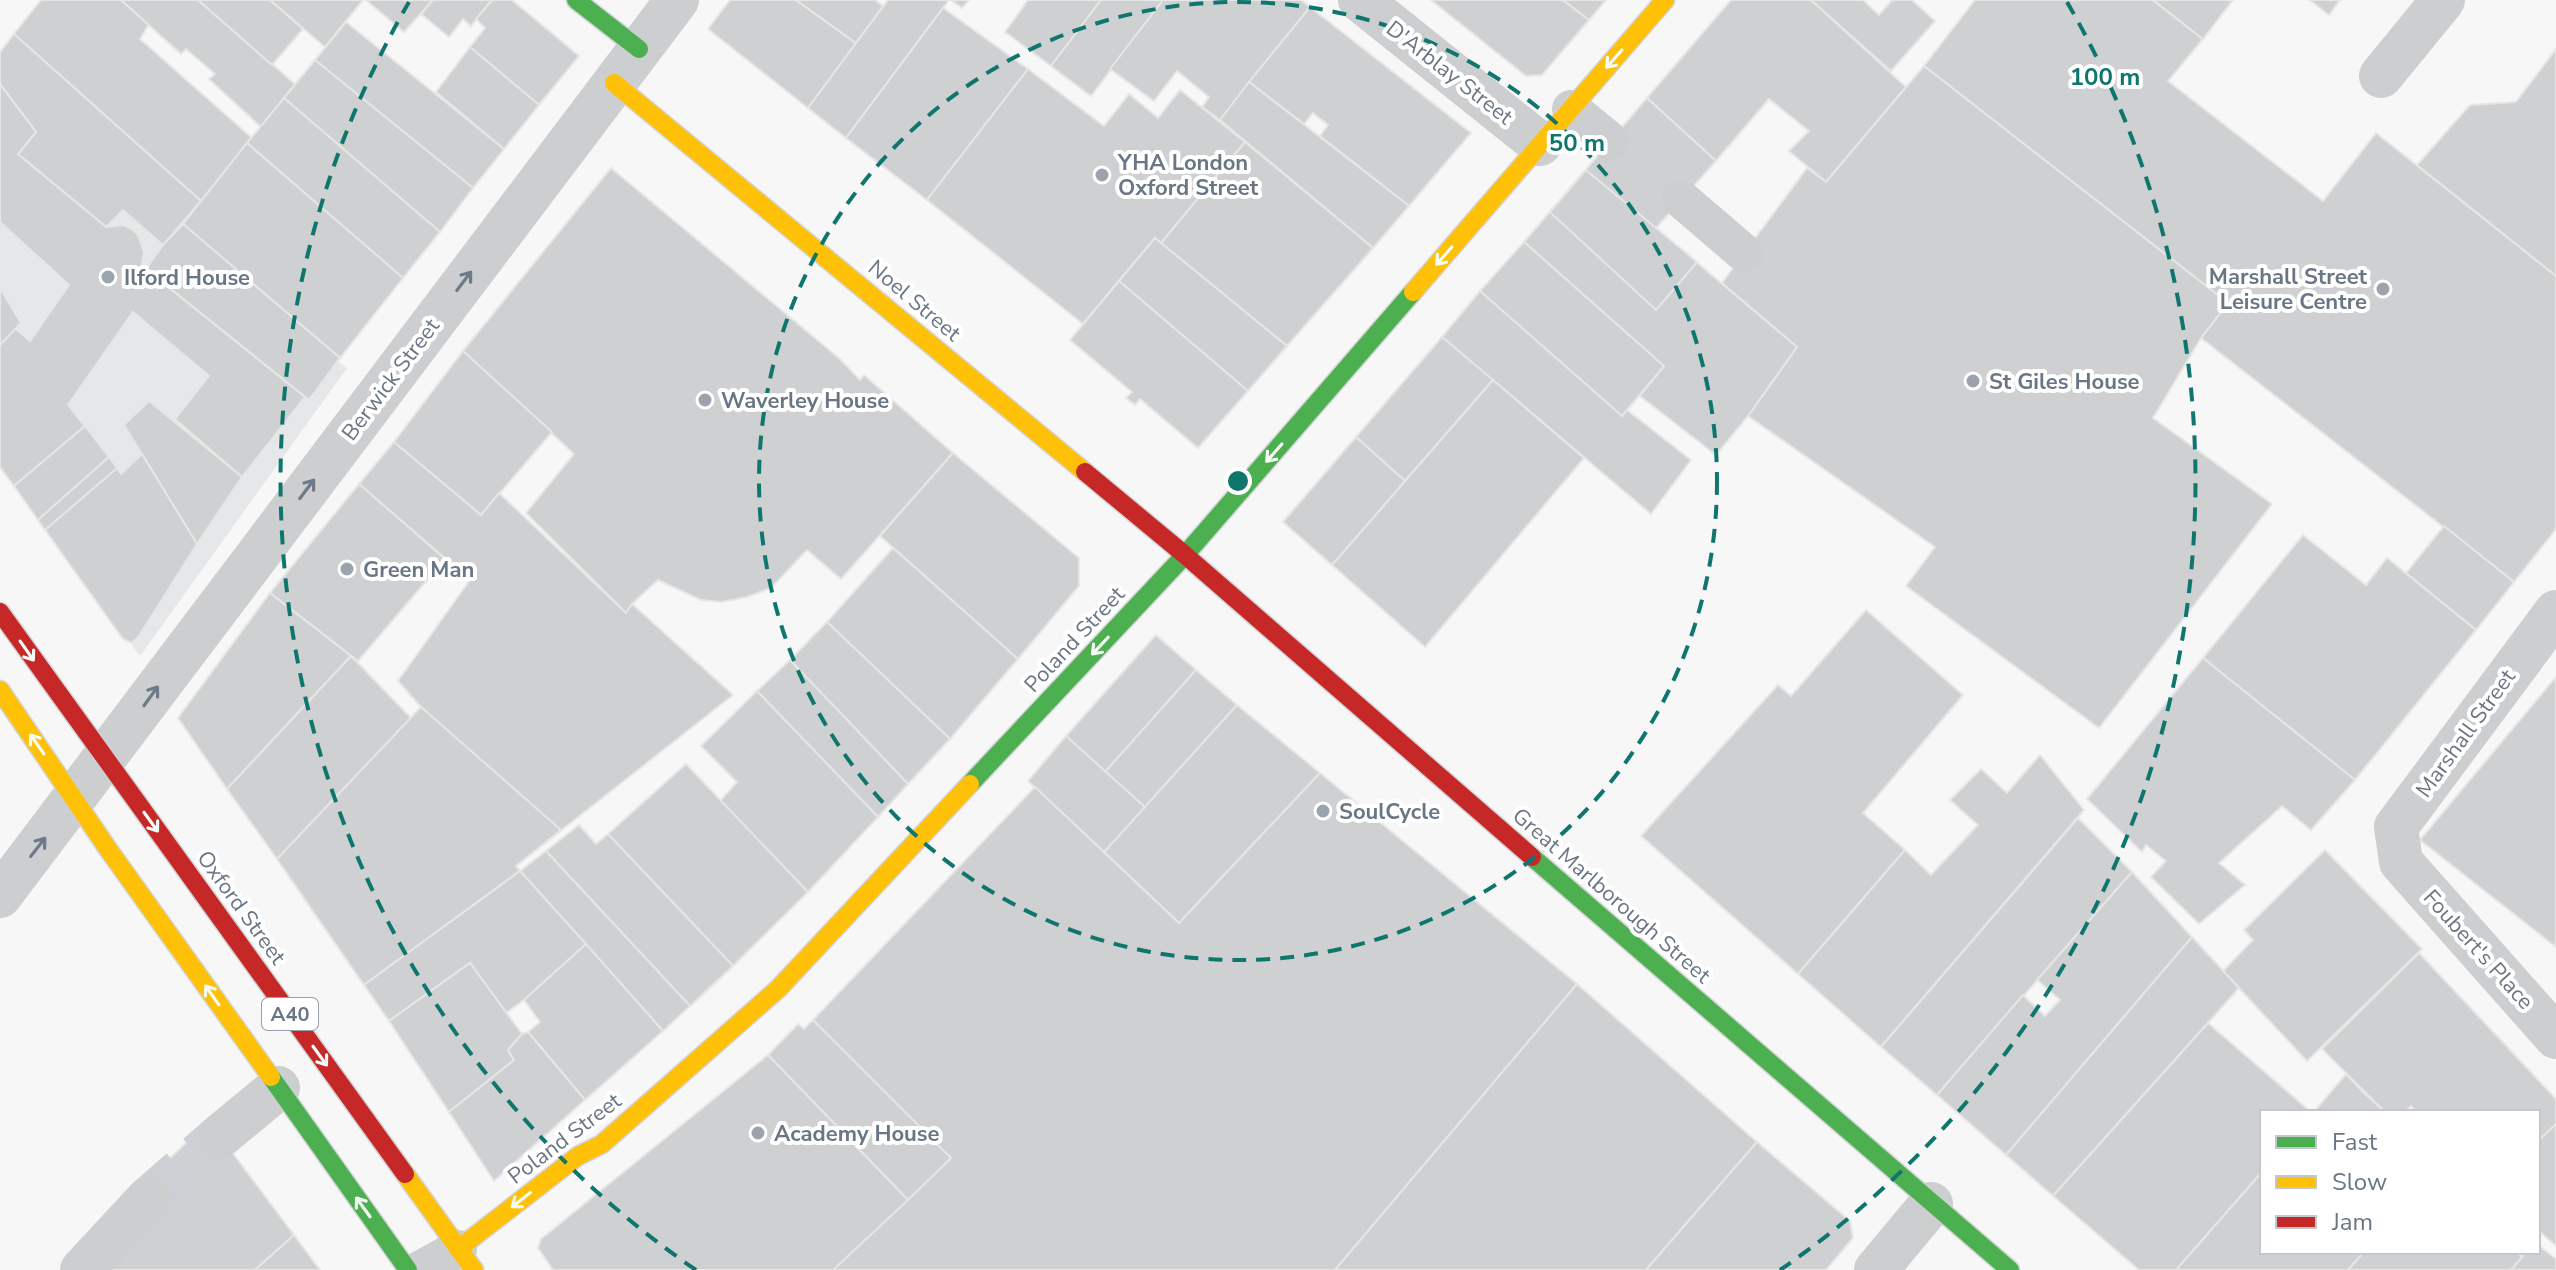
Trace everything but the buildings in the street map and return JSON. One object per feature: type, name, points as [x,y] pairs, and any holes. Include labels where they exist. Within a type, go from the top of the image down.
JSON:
[{"type":"street","name":"Noel Street","points":[[576,0],[626,66],[1185,555]]},
{"type":"street","name":"Berwick Street","points":[[0,896],[677,0]]},
{"type":"street","name":"D'Arblay Street","points":[[1360,0],[1540,144]]},
{"type":"street","name":"Poland Street","points":[[466,1259],[578,1156],[602,1144],[778,989],[1185,555],[1665,0]]},
{"type":"street","points":[[2381,76],[2443,0]]},
{"type":"street","name":"Great Marlborough Street","points":[[1185,555],[2010,1270]]},
{"type":"street","name":"Oxford Street","points":[[0,612],[466,1259]]},
{"type":"street","name":"Marshall Street","points":[[2401,862],[2396,827],[2550,619]]},
{"type":"street","name":"A40","points":[[0,690],[408,1270]]},
{"type":"street","name":"Foubert's Place","points":[[2401,862],[2556,1037]]},
{"type":"street","points":[[220,1136],[278,1088]]},
{"type":"street","points":[[82,1270],[148,1199]]},
{"type":"street","points":[[1876,1270],[1931,1204]]},
{"type":"lane","points":[[1571,109],[1610,141]]},
{"type":"lane","points":[[1681,199],[1744,253]]},
{"type":"lane","points":[[420,1270],[466,1259]]},
{"type":"shaded area","points":[[0,85],[47,147],[347,368],[140,656],[0,467]]},
{"type":"tunnel","points":[[148,1199],[220,1136]]},
{"type":"traffic: fast","points":[[576,0],[639,49]]},
{"type":"traffic: fast","points":[[970,784],[1185,555],[1413,292]]},
{"type":"traffic: fast","points":[[1532,857],[2010,1270]]},
{"type":"traffic: fast","points":[[271,1077],[408,1270]]},
{"type":"traffic: slow","points":[[1413,292],[1665,0]]},
{"type":"traffic: slow","points":[[614,83],[1085,472]]},
{"type":"traffic: slow","points":[[0,690],[108,849],[271,1077]]},
{"type":"traffic: slow","points":[[458,1249],[578,1156],[602,1144],[778,989],[970,784]]},
{"type":"traffic: slow","points":[[405,1174],[474,1270]]},
{"type":"traffic: jam","points":[[1085,472],[1532,857]]},
{"type":"traffic: jam","points":[[0,612],[405,1174]]},
{"type":"place","name":"YHA London Oxford Street","points":[[1102,175]]},
{"type":"place","name":"Ilford House","points":[[108,277]]},
{"type":"place","name":"Marshall Street Leisure Centre","points":[[2383,289]]},
{"type":"place","name":"St Giles House","points":[[1973,381]]},
{"type":"place","name":"Waverley House","points":[[705,400]]},
{"type":"place","name":"Green Man","points":[[347,569]]},
{"type":"place","name":"SoulCycle","points":[[1323,811]]},
{"type":"place","name":"Academy House","points":[[758,1133]]}]
